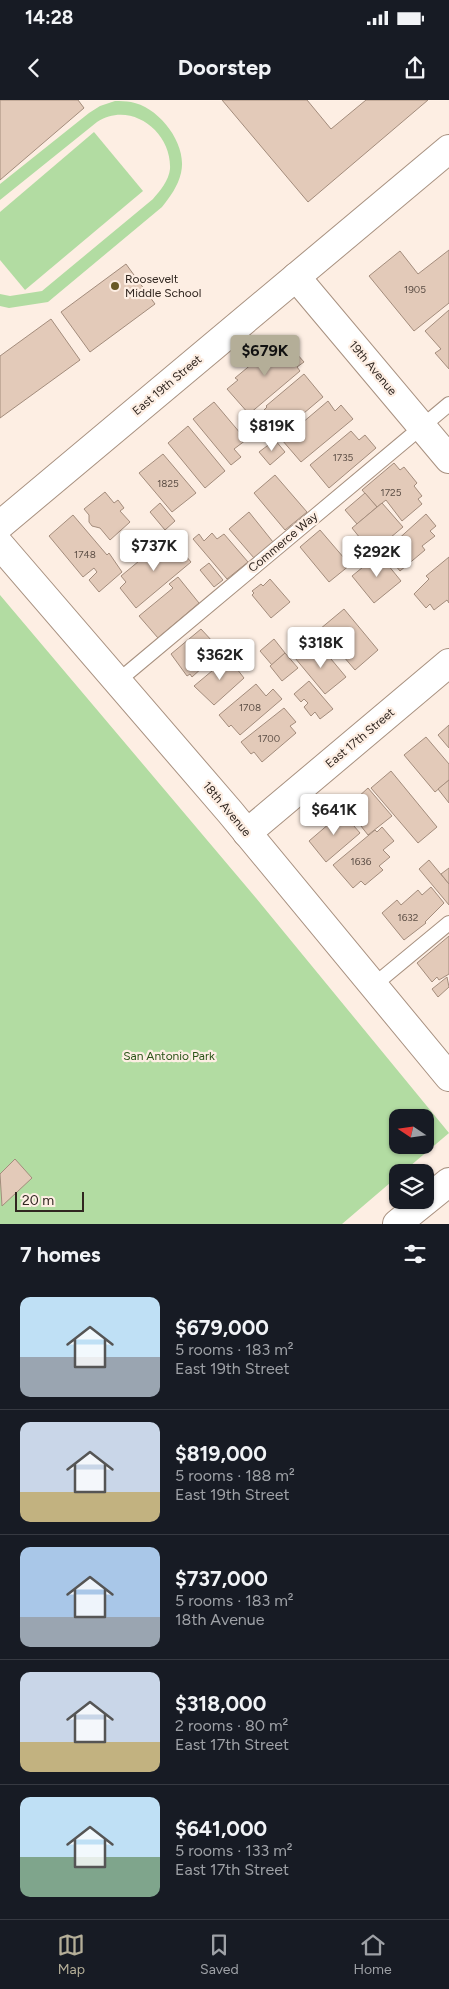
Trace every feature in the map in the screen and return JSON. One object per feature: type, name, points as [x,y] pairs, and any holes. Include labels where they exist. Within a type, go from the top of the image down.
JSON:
[{"type":"street","name":"East 19th Street","points":[[0,525],[449,148]]},
{"type":"street","name":"19th Avenue","points":[[296,278],[449,459]]},
{"type":"street","name":"18th Avenue","points":[[0,545],[247,833],[449,1076]]},
{"type":"street","name":"East 17th Street","points":[[247,833],[449,663]]},
{"type":"street","points":[[397,1224],[449,1182]]},
{"type":"lane","name":"Commerce Way","points":[[118,681],[449,404]]},
{"type":"lane","points":[[374,985],[449,923]]},
{"type":"green space","points":[[115,101],[141,105],[152,111],[169,128],[176,139],[182,162],[180,178],[173,191],[162,207],[48,302],[9,308],[0,306],[0,294],[10,296],[42,291],[153,199],[166,181],[170,169],[169,155],[164,143],[156,132],[147,123],[135,117],[123,115],[110,116],[97,122],[0,200],[0,184],[89,113],[100,106]]},
{"type":"green space","points":[[94,132],[143,191],[25,290],[0,260],[0,212]]},
{"type":"green space","name":"San Antonio Park","points":[[0,595],[256,898],[429,1109],[389,1109],[389,1154],[424,1154],[412,1164],[389,1164],[389,1184],[342,1224],[0,1224]]},
{"type":"green space","name":"San Antonio Park","points":[[434,1115],[449,1133],[434,1146]]},
{"type":"building","points":[[0,100],[78,100],[84,108],[0,180]]},
{"type":"building","points":[[222,100],[307,100],[331,129],[366,100],[428,100],[308,202]]},
{"type":"building","points":[[449,250],[449,303],[414,331],[369,276],[400,251],[418,274]]},
{"type":"building","points":[[126,264],[155,304],[90,352],[61,312]]},
{"type":"building","points":[[449,310],[449,369],[435,353],[441,349],[425,331]]},
{"type":"building","points":[[51,319],[80,360],[0,418],[0,356]]},
{"type":"building","points":[[277,343],[283,350],[289,345],[304,362],[297,367],[300,371],[249,414],[227,389],[238,380],[235,378]]},
{"type":"building","points":[[304,374],[323,397],[285,429],[283,426],[277,431],[262,412],[266,406]]},
{"type":"building","points":[[328,401],[335,411],[341,405],[353,419],[301,462],[282,440]]},
{"type":"building","points":[[214,402],[246,440],[234,449],[241,457],[231,465],[193,419]]},
{"type":"building","points":[[188,426],[225,471],[205,488],[168,443]]},
{"type":"building","points":[[351,431],[359,440],[365,435],[376,448],[329,488],[310,465]]},
{"type":"building","points":[[275,440],[285,452],[270,465],[259,452]]},
{"type":"building","points":[[163,454],[196,493],[172,512],[139,473]]},
{"type":"building","points":[[394,463],[400,470],[404,467],[417,483],[414,486],[422,496],[418,499],[422,504],[402,521],[386,500],[377,507],[362,490]]},
{"type":"building","points":[[275,475],[307,512],[285,530],[254,493]]},
{"type":"building","points":[[105,492],[114,503],[118,500],[124,508],[120,511],[130,522],[110,540],[100,528],[92,526],[89,522],[89,515],[84,509]]},
{"type":"building","points":[[365,493],[377,507],[357,524],[345,510]]},
{"type":"building","points":[[160,503],[175,521],[165,530],[150,512]]},
{"type":"building","points":[[382,503],[403,527],[372,553],[352,528]]},
{"type":"building","points":[[249,512],[273,542],[254,558],[229,529]]},
{"type":"building","points":[[426,514],[436,526],[430,531],[435,536],[422,546],[425,550],[400,571],[384,552]]},
{"type":"building","points":[[73,515],[107,555],[109,553],[122,572],[99,592],[89,580],[97,572],[94,568],[83,577],[49,536]]},
{"type":"building","points":[[320,530],[350,565],[329,582],[300,547]]},
{"type":"building","points":[[212,533],[217,539],[224,534],[248,562],[227,579],[193,539],[199,534],[204,541]]},
{"type":"building","points":[[169,536],[191,562],[136,608],[120,588],[126,582],[121,576]]},
{"type":"building","points":[[379,554],[401,581],[374,603],[352,576]]},
{"type":"building","points":[[449,557],[449,603],[447,600],[434,610],[430,604],[426,608],[414,594],[429,579],[426,576]]},
{"type":"building","points":[[209,563],[223,580],[214,587],[200,570]]},
{"type":"building","points":[[178,577],[199,603],[158,638],[139,616],[173,588],[169,584]]},
{"type":"building","points":[[270,579],[290,602],[271,618],[252,595],[254,593],[252,591],[261,584],[263,586]]},
{"type":"building","points":[[344,609],[378,650],[355,670],[320,629]]},
{"type":"building","points":[[201,629],[213,642],[209,645],[215,652],[201,664],[203,667],[192,677],[190,674],[187,676],[171,654]]},
{"type":"building","points":[[274,639],[285,653],[272,665],[260,651]]},
{"type":"building","points":[[321,647],[346,677],[325,694],[295,658],[304,650],[310,656]]},
{"type":"building","points":[[285,653],[298,668],[282,681],[270,666]]},
{"type":"building","points":[[231,655],[240,666],[237,669],[244,678],[214,705],[194,686]]},
{"type":"building","points":[[309,681],[333,709],[320,719],[315,712],[311,716],[304,707],[308,703],[304,699],[301,702],[294,694]]},
{"type":"building","points":[[256,684],[266,696],[273,689],[282,699],[240,735],[231,725],[229,727],[219,715]]},
{"type":"building","points":[[284,708],[296,722],[290,726],[296,733],[262,762],[254,752],[251,754],[241,742]]},
{"type":"building","points":[[449,725],[449,748],[438,735]]},
{"type":"building","points":[[426,737],[449,764],[449,780],[435,792],[404,755]]},
{"type":"building","points":[[391,771],[437,827],[418,843],[371,788]]},
{"type":"building","points":[[449,780],[449,803],[438,789]]},
{"type":"building","points":[[368,788],[392,816],[368,835],[357,821],[368,812],[357,798]]},
{"type":"building","points":[[340,810],[360,833],[326,862],[309,841],[330,823],[328,821]]},
{"type":"building","points":[[382,827],[394,841],[383,850],[390,857],[379,866],[383,870],[365,885],[361,881],[353,888],[333,865],[375,830],[377,832]]},
{"type":"building","points":[[429,860],[449,884],[449,905],[419,869]]},
{"type":"building","points":[[449,868],[449,884],[441,874]]},
{"type":"building","points":[[431,887],[444,903],[426,923],[404,940],[382,913],[397,900],[401,905],[418,890],[422,895]]},
{"type":"building","points":[[449,936],[449,974],[439,980],[437,977],[432,982],[417,963]]},
{"type":"building","points":[[447,977],[449,987],[438,997],[432,989]]},
{"type":"building","points":[[15,1159],[32,1178],[2,1206],[0,1174]]},
{"type":"place","name":"Roosevelt Middle School","points":[[115,286]]}]
